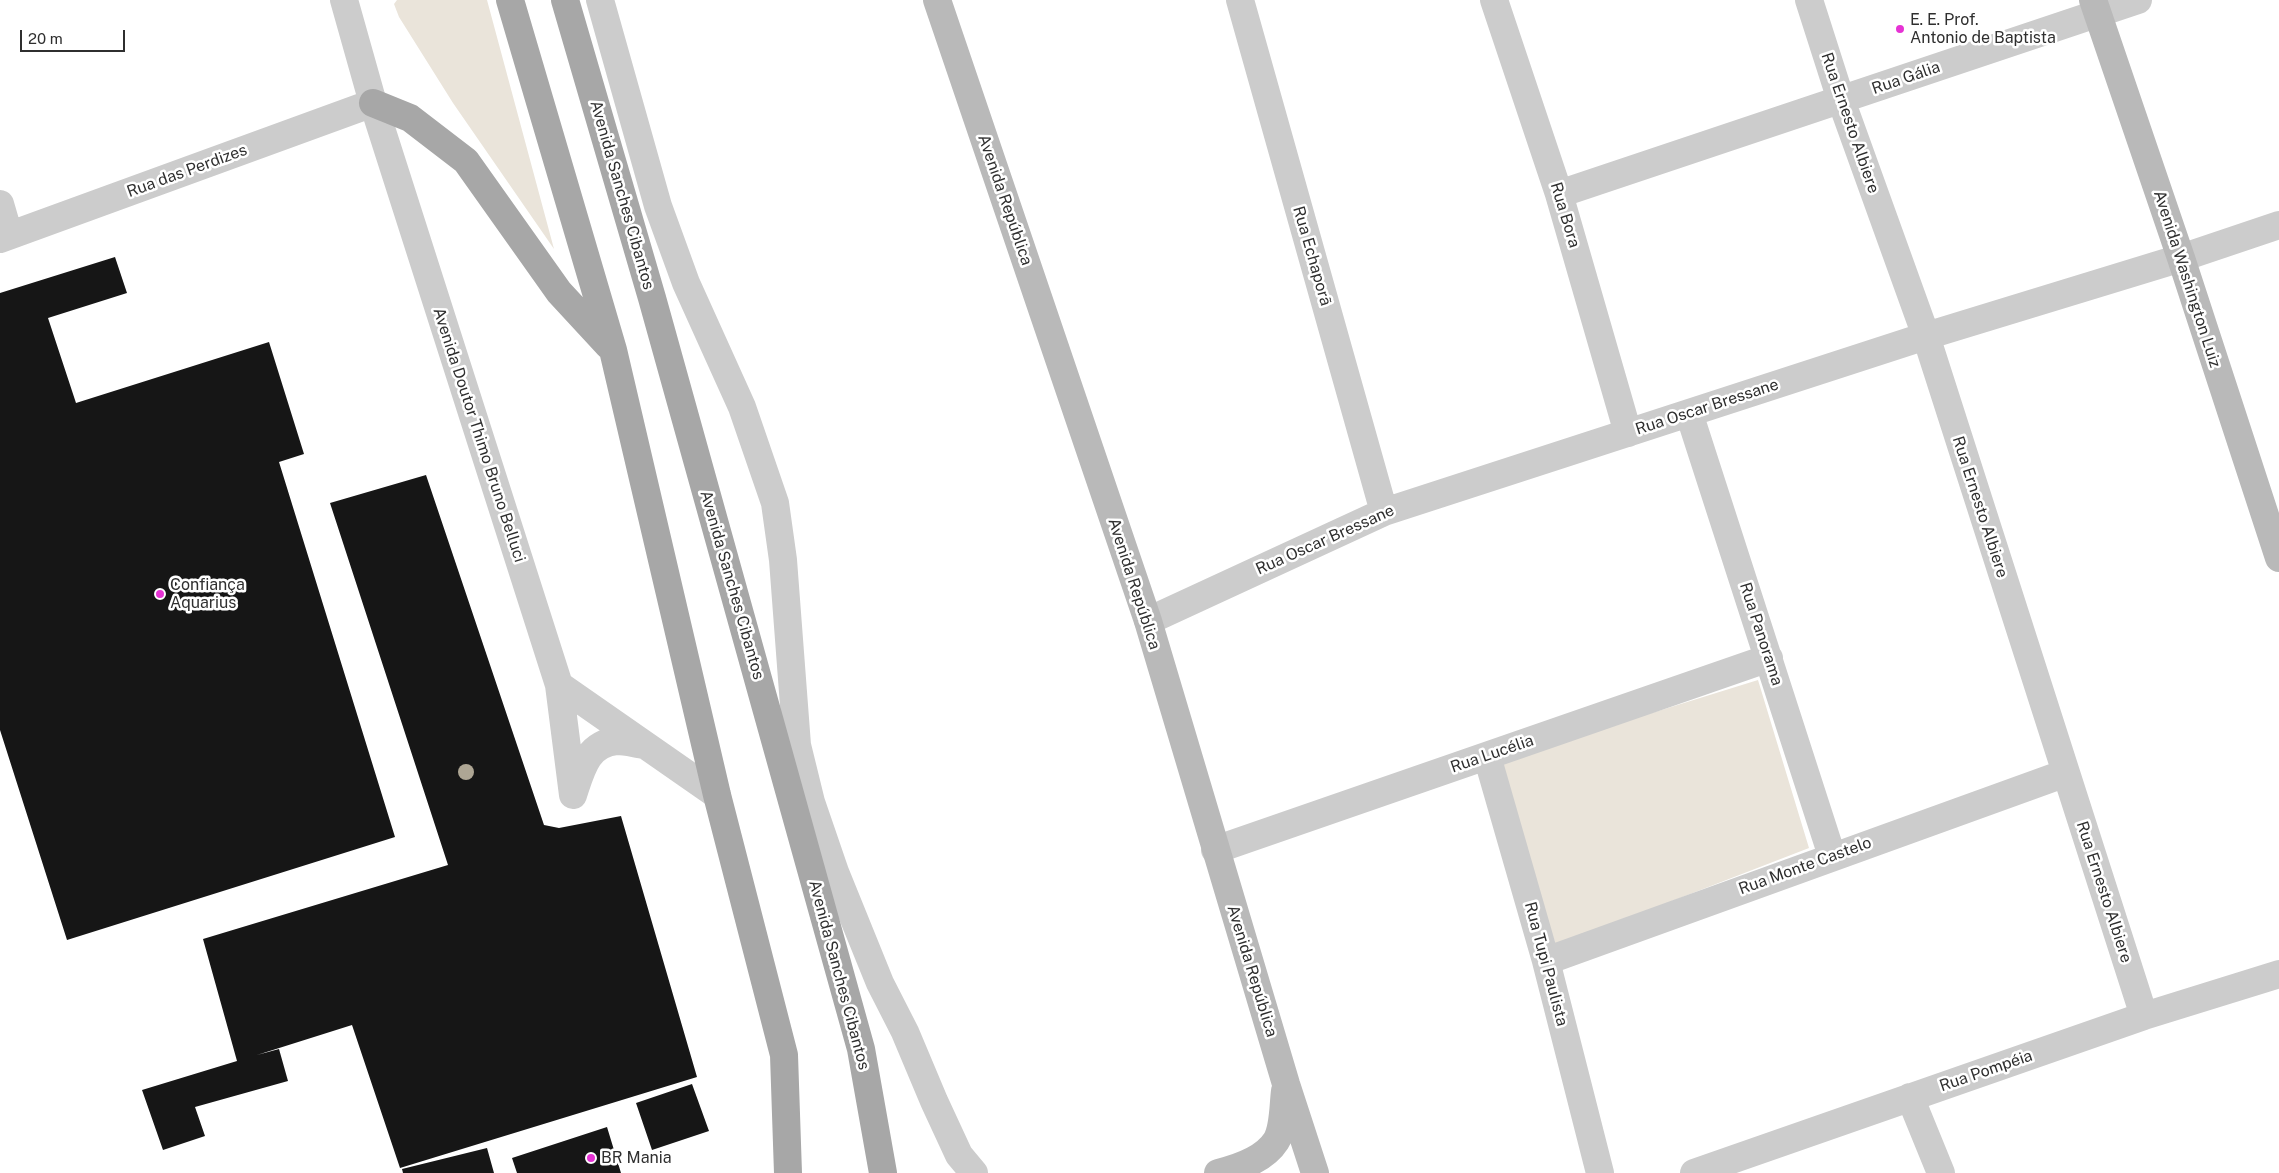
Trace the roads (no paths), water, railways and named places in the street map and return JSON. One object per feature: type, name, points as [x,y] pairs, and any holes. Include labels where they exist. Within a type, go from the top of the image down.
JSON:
[{"type":"main road","points":[[510,0],[613,350],[717,795],[784,1055],[788,1173]]},
{"type":"main road","name":"Avenida Sanches Cibantos","points":[[566,0],[652,298],[860,1049],[883,1173]]},
{"type":"main road","name":"Avenida República","points":[[937,0],[1148,620],[1215,850],[1315,1173]]},
{"type":"main road","name":"Avenida Washington Luiz","points":[[2095,7],[2181,258],[2279,558]]},
{"type":"main road","points":[[373,102],[410,118],[466,161],[559,292],[613,350]]},
{"type":"main road","points":[[1218,1173],[1258,1159],[1276,1141],[1282,1121],[1286,1084]]},
{"type":"street","name":"Avenida Doutor Thimo Bruno Belluci","points":[[344,0],[373,102],[558,685],[572,795],[586,759],[597,747],[617,741],[645,745]]},
{"type":"street","points":[[600,0],[658,206],[686,283],[742,407],[775,503],[783,560],[797,745],[811,802],[835,872],[880,983],[905,1032],[959,1155],[974,1173]]},
{"type":"street","name":"Rua Echaporã","points":[[1240,0],[1384,512]]},
{"type":"street","name":"Rua Bora","points":[[1494,0],[1559,194],[1628,433]]},
{"type":"street","name":"Rua Ernesto Albiere","points":[[1809,0],[1841,100],[1926,336],[2144,1016]]},
{"type":"street","name":"Rua Gália","points":[[1559,194],[1841,100],[2095,7],[2138,0]]},
{"type":"street","name":"Rua das Perdizes","points":[[4,237],[373,102]]},
{"type":"street","points":[[0,204],[4,237]]},
{"type":"street","name":"Rua Oscar Bressane","points":[[1148,620],[1384,512],[1926,336],[2181,258],[2279,225]]},
{"type":"street","name":"Rua Panorama","points":[[1689,413],[1832,856]]},
{"type":"street","name":"Rua Lucélia","points":[[1215,850],[1769,658]]},
{"type":"street","points":[[558,685],[717,795]]},
{"type":"street","name":"Rua Tupi Paulista","points":[[1487,756],[1546,961],[1600,1173]]},
{"type":"street","name":"Rua Monte Castelo","points":[[1546,961],[1832,856],[2066,773]]},
{"type":"street","name":"Rua Pompéia","points":[[1694,1173],[2144,1016],[2279,974]]},
{"type":"street","points":[[1910,1098],[1941,1173]]},
{"type":"place","name":"E. E. Prof. Antonio de Baptista","points":[[1900,29]]},
{"type":"place","name":"Confiança Aquarius","points":[[160,594]]},
{"type":"place","name":"BR Mania","points":[[591,1158]]}]
